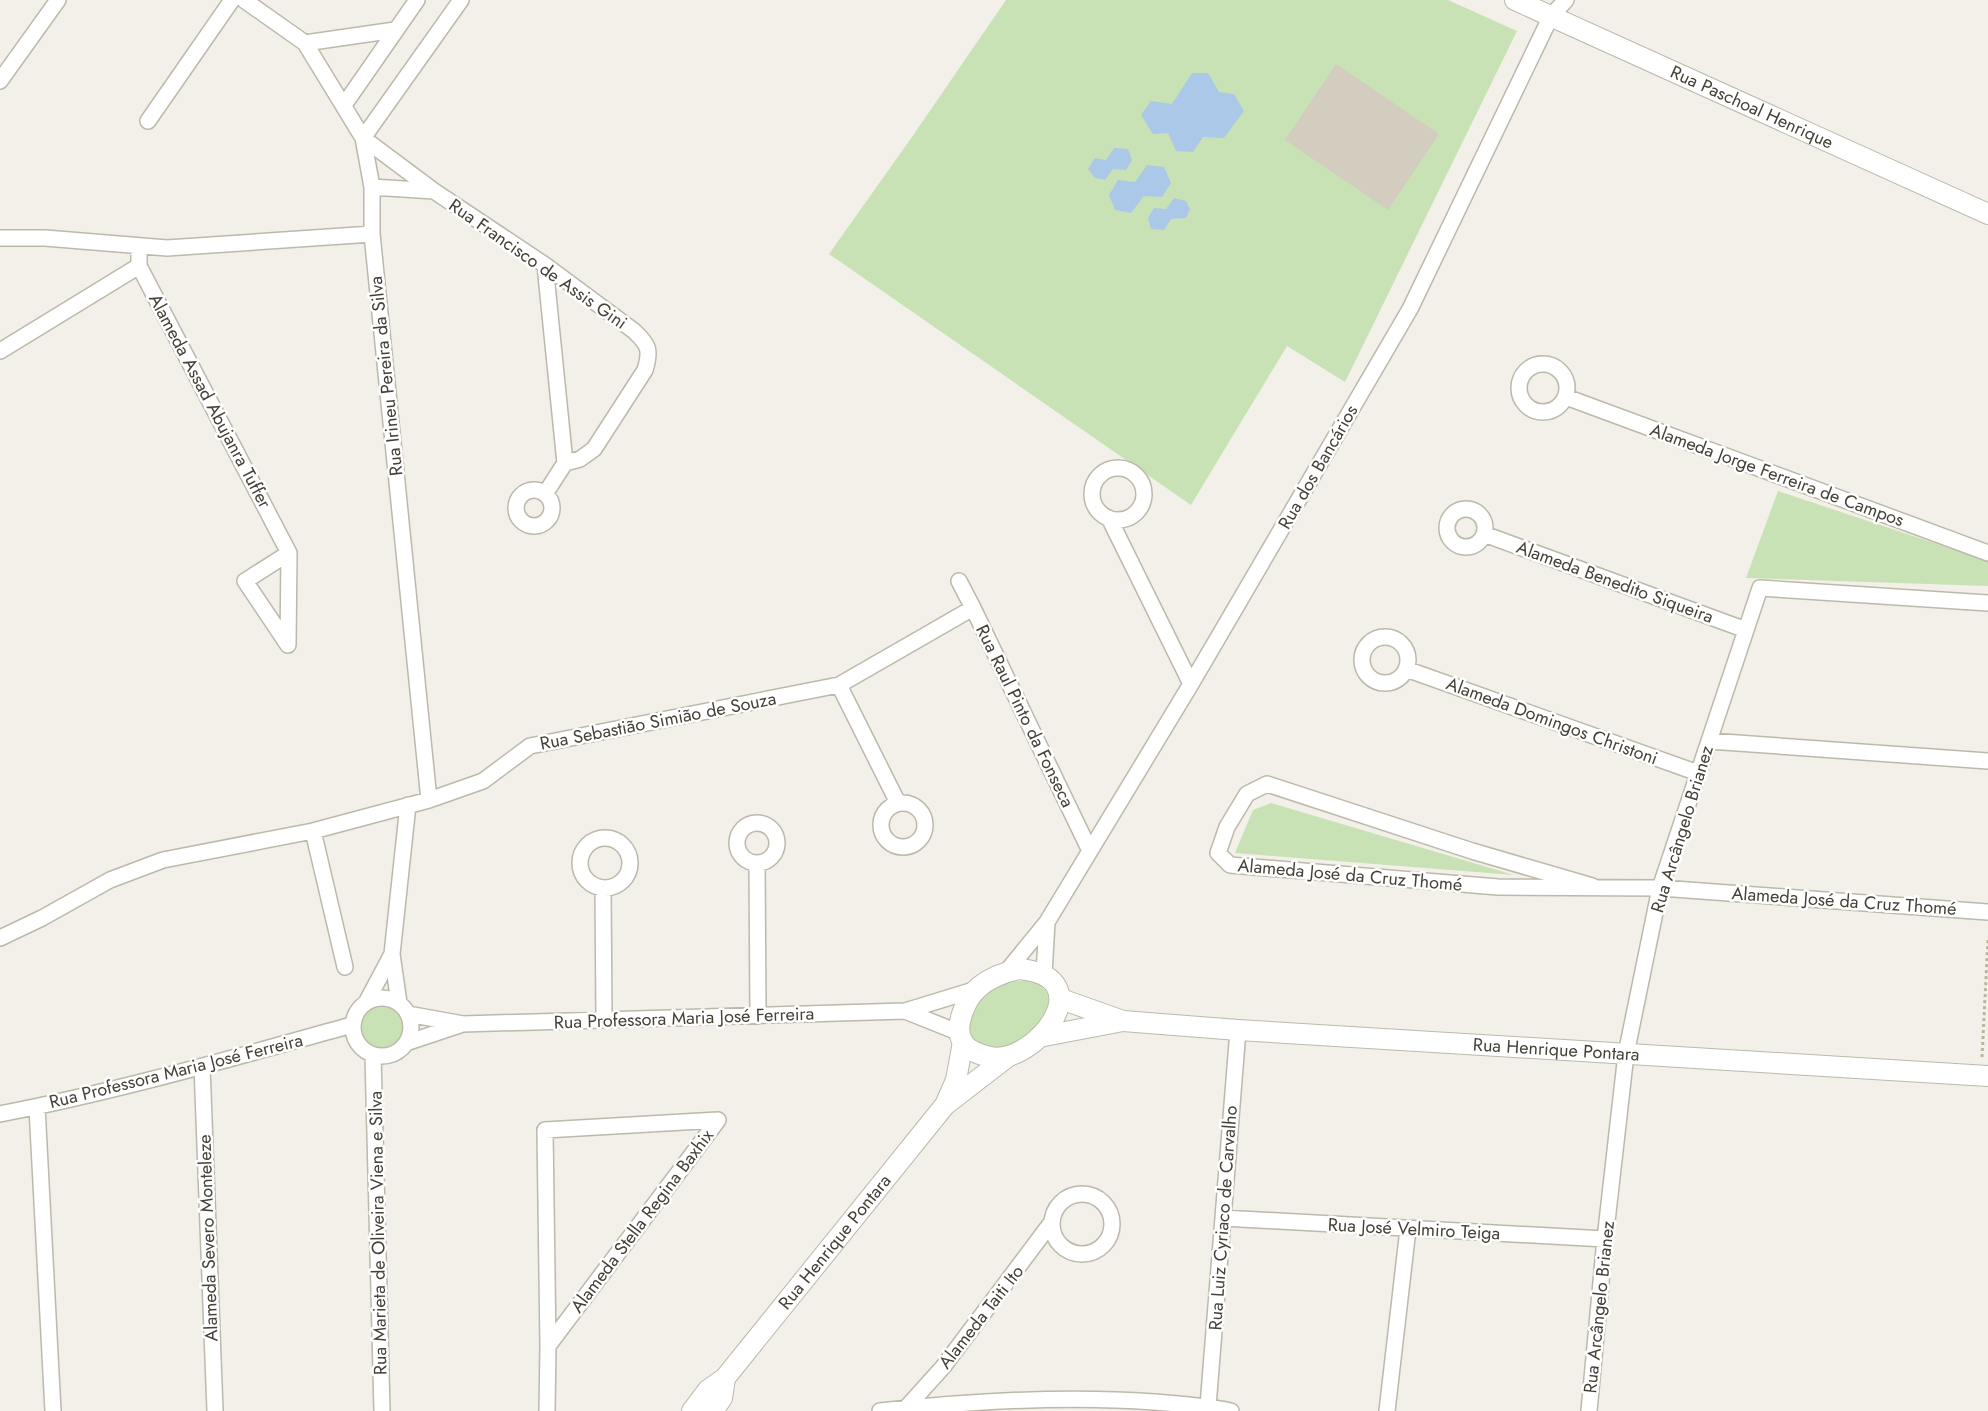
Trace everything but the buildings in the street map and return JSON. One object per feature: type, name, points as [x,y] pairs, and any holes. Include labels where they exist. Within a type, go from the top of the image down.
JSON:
[{"type":"street","points":[[0,81],[58,0]]},
{"type":"street","points":[[148,121],[232,0]]},
{"type":"street","name":"Rua Irineu Pereira da Silva","points":[[244,0],[305,43],[363,138],[372,187],[372,234],[429,800]]},
{"type":"street","points":[[344,105],[417,0]]},
{"type":"street","points":[[434,191],[363,138],[461,0]]},
{"type":"street","name":"Rua Paschoal Henrique","points":[[1515,0],[1988,214]]},
{"type":"street","name":"Rua dos Bancários","points":[[1007,971],[1047,922],[1191,684],[1410,309],[1551,16],[1566,0]]},
{"type":"street","points":[[305,43],[395,30]]},
{"type":"street","name":"Rua Francisco de Assis Gini","points":[[372,187],[434,191],[545,265],[646,342],[649,356],[645,370],[594,449],[588,456],[565,463]]},
{"type":"street","points":[[0,238],[45,238],[167,248],[372,234]]},
{"type":"street","name":"Alameda Assad Abujanra Tuffer","points":[[139,246],[139,266],[289,553],[288,645],[245,581],[289,553]]},
{"type":"street","points":[[545,265],[565,463],[545,494]]},
{"type":"street","points":[[0,351],[139,266]]},
{"type":"street","name":"Alameda Jorge Ferreira de Campos","points":[[1566,397],[1988,553]]},
{"type":"street","points":[[1109,518],[1191,684]]},
{"type":"street","name":"Alameda Benedito Siqueira","points":[[1484,534],[1746,630]]},
{"type":"street","name":"Rua Raul Pinto da Fonseca","points":[[959,581],[1090,851]]},
{"type":"street","name":"Rua Arcângelo Brianez","points":[[1589,1411],[1605,1239],[1626,1054],[1660,888],[1760,588],[1988,603]]},
{"type":"street","name":"Rua Sebastião Simião de Souza","points":[[0,939],[110,880],[163,860],[313,831],[429,800],[483,781],[530,747],[839,685],[974,608]]},
{"type":"street","name":"Alameda Domingos Christoni","points":[[1406,669],[1698,773]]},
{"type":"street","points":[[839,685],[898,803]]},
{"type":"street","points":[[1709,741],[1988,761]]},
{"type":"street","name":"Alameda José da Cruz Thomé","points":[[1592,886],[1472,851],[1267,784],[1248,794],[1227,827],[1218,853],[1230,865],[1286,871],[1498,887],[1660,888],[1988,912]]},
{"type":"street","points":[[392,954],[367,1001],[359,1007],[352,1025],[358,1044],[373,1055],[392,1054],[406,1043],[410,1034],[411,1024],[403,1009],[392,954],[408,805]]},
{"type":"street","points":[[313,831],[345,967]]},
{"type":"street","points":[[757,863],[758,1016]]},
{"type":"street","points":[[603,888],[604,1020]]},
{"type":"street","name":"Rua dos Bancários","points":[[1044,974],[1047,922]]},
{"type":"street","points":[[1020,969],[1044,974],[1056,984],[1061,999],[1055,1013],[1039,1037],[1006,1058],[984,1056],[972,1051],[962,1038],[960,1022],[963,1011],[977,989],[993,977],[1007,971],[1020,969]]},
{"type":"street","name":"Rua Professora Maria José Ferreira","points":[[403,1009],[463,1024],[905,1011],[977,989]]},
{"type":"street","points":[[367,1001],[383,998],[403,1009]]},
{"type":"street","name":"Rua Henrique Pontara","points":[[1061,999],[1123,1021],[1984,1076]]},
{"type":"street","name":"Rua Professora Maria José Ferreira","points":[[905,1011],[962,1038]]},
{"type":"street","name":"Rua Henrique Pontara","points":[[1039,1037],[1123,1021]]},
{"type":"street","name":"Rua Professora Maria José Ferreira","points":[[406,1043],[463,1024]]},
{"type":"street","name":"Rua Professora Maria José Ferreira","points":[[0,1114],[202,1066],[352,1025]]},
{"type":"street","name":"Rua Luiz Cyriaco de Carvalho","points":[[1208,1406],[1238,1030]]},
{"type":"street","name":"Rua Henrique Pontara","points":[[945,1105],[956,1080],[962,1038]]},
{"type":"street","name":"Rua Marieta de Oliveira Viena e Silva","points":[[373,1055],[382,1411]]},
{"type":"street","name":"Rua Henrique Pontara","points":[[692,1411],[708,1390],[725,1378],[945,1105],[1006,1058]]},
{"type":"street","name":"Alameda Severo Monteleze","points":[[202,1066],[215,1411]]},
{"type":"street","points":[[37,1107],[53,1411]]},
{"type":"street","name":"Alameda Stella Regina Baxhix","points":[[547,1411],[544,1130],[718,1120],[548,1346]]},
{"type":"street","name":"Alameda Taiti Ito","points":[[906,1408],[943,1367],[1051,1223],[1058,1205],[1066,1198],[1085,1194],[1103,1203],[1112,1220],[1108,1240],[1102,1247],[1083,1255],[1064,1249],[1057,1242],[1051,1223]]},
{"type":"street","name":"Rua José Velmiro Teiga","points":[[1223,1218],[1605,1239]]},
{"type":"street","points":[[1387,1411],[1408,1229]]},
{"type":"street","name":"Rua Henrique Pontara","points":[[713,1411],[722,1398],[725,1378]]},
{"type":"street","points":[[880,1411],[1026,1400],[1104,1398],[1208,1406],[1231,1411]]},
{"type":"path","points":[[1984,1076],[1988,939]]},
{"type":"green space","points":[[1006,0],[1448,0],[1517,31],[1345,382],[1287,346],[1191,505],[829,254]]},
{"type":"green space","points":[[1778,491],[1988,561],[1988,586],[1746,578]]},
{"type":"green space","points":[[1271,803],[1514,875],[1235,853],[1253,810]]},
{"type":"green space","points":[[1030,980],[1044,989],[1049,1001],[1047,1014],[1038,1026],[1026,1037],[997,1049],[984,1048],[976,1043],[966,1032],[974,1005],[979,999],[999,986]]},
{"type":"green space","points":[[382,1006],[390,1007],[397,1012],[402,1019],[402,1035],[397,1042],[390,1047],[382,1048],[374,1047],[367,1042],[362,1035],[361,1027],[362,1019],[367,1012],[374,1007]]},
{"type":"water","points":[[1192,73],[1208,73],[1219,92],[1234,94],[1244,111],[1224,138],[1203,137],[1193,152],[1176,151],[1168,133],[1153,134],[1141,115],[1151,101],[1172,104]]},
{"type":"water","points":[[1114,148],[1128,149],[1132,160],[1126,170],[1113,169],[1105,180],[1095,178],[1088,169],[1095,158],[1106,160]]},
{"type":"water","points":[[1147,165],[1164,167],[1171,183],[1162,197],[1144,196],[1131,213],[1115,210],[1109,195],[1118,180],[1135,182]]},
{"type":"water","points":[[1174,198],[1186,201],[1190,209],[1186,218],[1171,219],[1164,230],[1151,229],[1148,218],[1154,208],[1166,209]]}]
